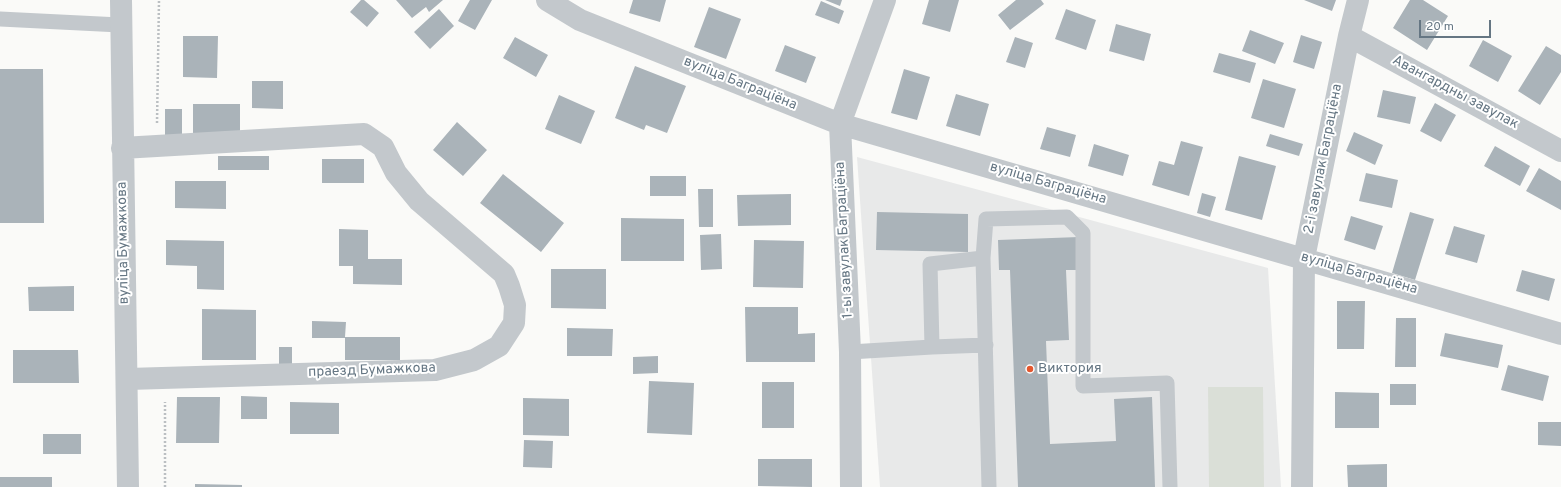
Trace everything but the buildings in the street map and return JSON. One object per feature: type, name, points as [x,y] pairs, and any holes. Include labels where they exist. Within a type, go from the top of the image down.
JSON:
[{"type":"street","name":"вуліца Бумажкова","points":[[121,0],[122,148],[128,379],[128,487]]},
{"type":"street","name":"вуліца Баграціёна","points":[[547,0],[580,20],[840,124],[1561,334]]},
{"type":"street","name":"1-ы завулак Баграціёна","points":[[851,487],[850,352],[840,124],[885,0]]},
{"type":"street","name":"2-і завулак Баграціёна","points":[[1302,487],[1304,258],[1349,36],[1358,0]]},
{"type":"street","name":"Авангардны завулак","points":[[1349,36],[1561,151]]},
{"type":"street","name":"праезд Бумажкова","points":[[122,148],[364,134],[383,147],[396,173],[419,201],[504,274],[510,286],[515,305],[514,323],[499,346],[474,360],[436,370],[128,379]]},
{"type":"lane","points":[[0,19],[120,25]]},
{"type":"lane","points":[[989,487],[983,258],[986,219],[1067,217],[1083,232],[1083,386],[1167,382],[1170,487]]},
{"type":"lane","points":[[932,347],[930,264],[983,258]]},
{"type":"lane","points":[[850,352],[986,345]]},
{"type":"path","points":[[156,147],[159,0]]},
{"type":"path","points":[[165,378],[165,487]]},
{"type":"shaded area","points":[[857,157],[1268,268],[1281,487],[880,487]]},
{"type":"shaded area","points":[[1208,387],[1263,387],[1264,487],[1209,487]]},
{"type":"place","name":"Виктория","points":[[1030,369]]}]
